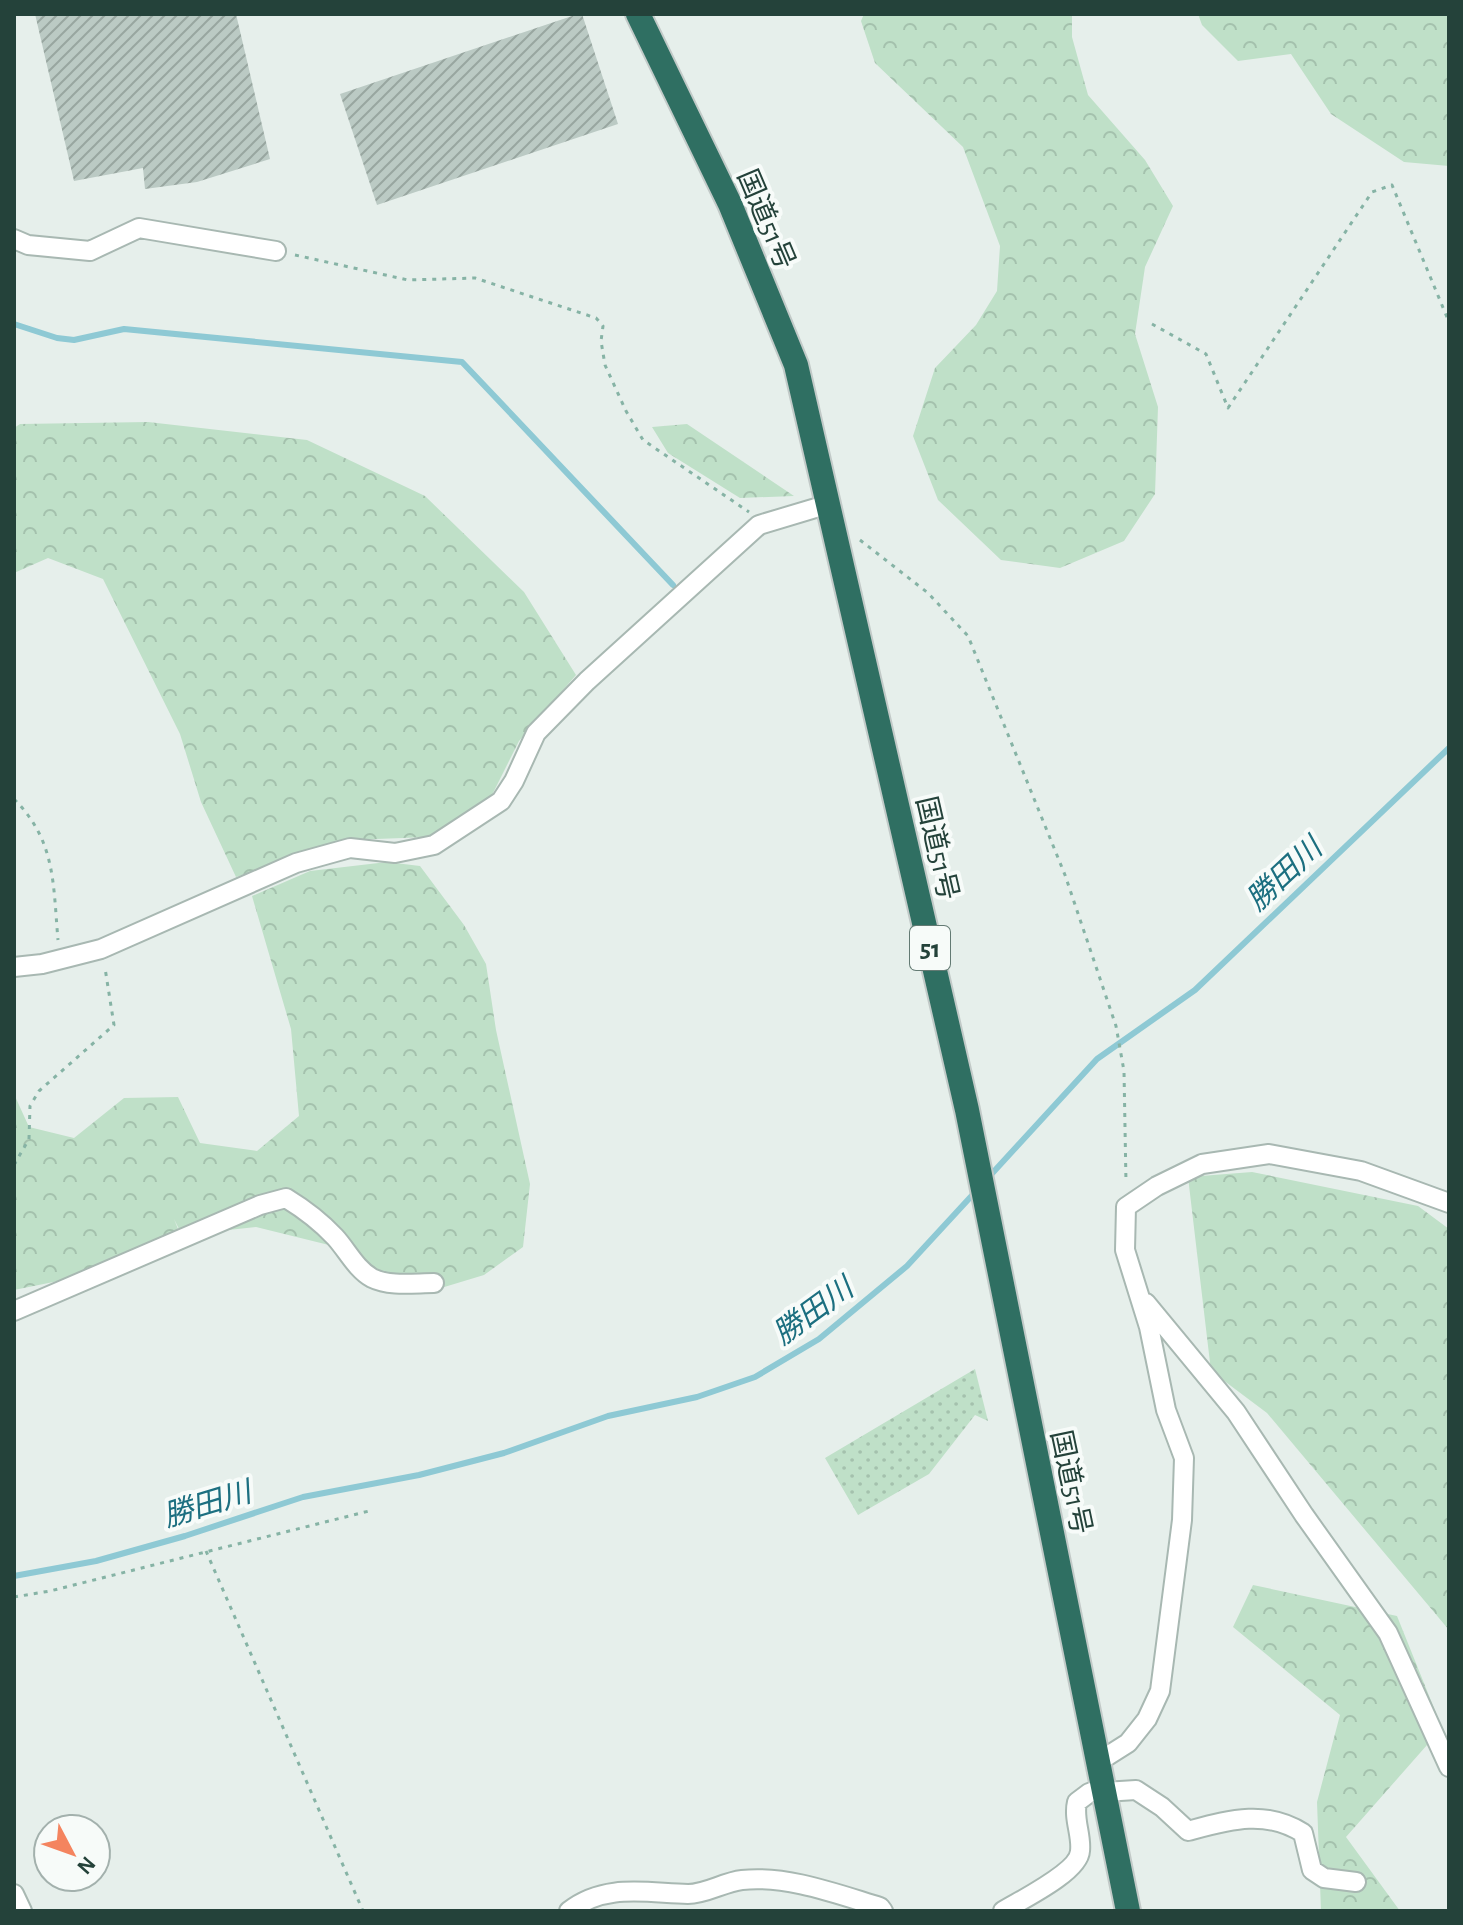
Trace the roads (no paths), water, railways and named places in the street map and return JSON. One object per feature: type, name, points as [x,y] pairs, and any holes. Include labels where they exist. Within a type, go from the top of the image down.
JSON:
[{"type":"highway","name":"国道51号","points":[[638,14],[730,204],[796,365],[967,1110],[1128,1911]]},
{"type":"street","points":[[14,239],[28,245],[90,251],[139,228],[276,251]]},
{"type":"street","points":[[14,967],[101,949],[296,863],[350,848],[395,853],[434,845],[501,801],[514,781],[536,733],[587,681],[759,525],[831,511]]},
{"type":"street","points":[[1098,1762],[1128,1743],[1147,1719],[1160,1691],[1182,1520],[1184,1458],[1166,1410],[1149,1327],[1125,1250],[1126,1207],[1157,1186],[1202,1164],[1269,1154],[1361,1171],[1449,1203]]},
{"type":"street","points":[[14,1311],[260,1205],[286,1198],[309,1212],[335,1237],[361,1270],[374,1279],[392,1283],[434,1283]]},
{"type":"street","points":[[1139,1294],[1236,1412],[1388,1633],[1449,1767]]},
{"type":"street","points":[[1003,1911],[1074,1867],[1080,1853],[1075,1810],[1077,1802],[1089,1793],[1104,1790],[1136,1790],[1162,1807],[1188,1831],[1255,1817],[1289,1824],[1303,1833],[1312,1870],[1324,1878],[1356,1882]]},
{"type":"street","points":[[569,1911],[619,1890],[692,1894],[741,1880],[781,1881],[835,1893],[880,1907],[883,1911]]},
{"type":"street","points":[[14,1894],[22,1911]]},
{"type":"waterway","points":[[14,324],[57,338],[74,340],[124,329],[462,362],[673,585]]},
{"type":"waterway","name":"勝田川","points":[[987,1179],[1097,1059],[1195,990],[1449,748]]},
{"type":"waterway","name":"勝田川","points":[[14,1576],[96,1561],[185,1536],[303,1497],[419,1475],[504,1453],[608,1416],[697,1397],[755,1377],[819,1339],[907,1266],[977,1190]]}]
